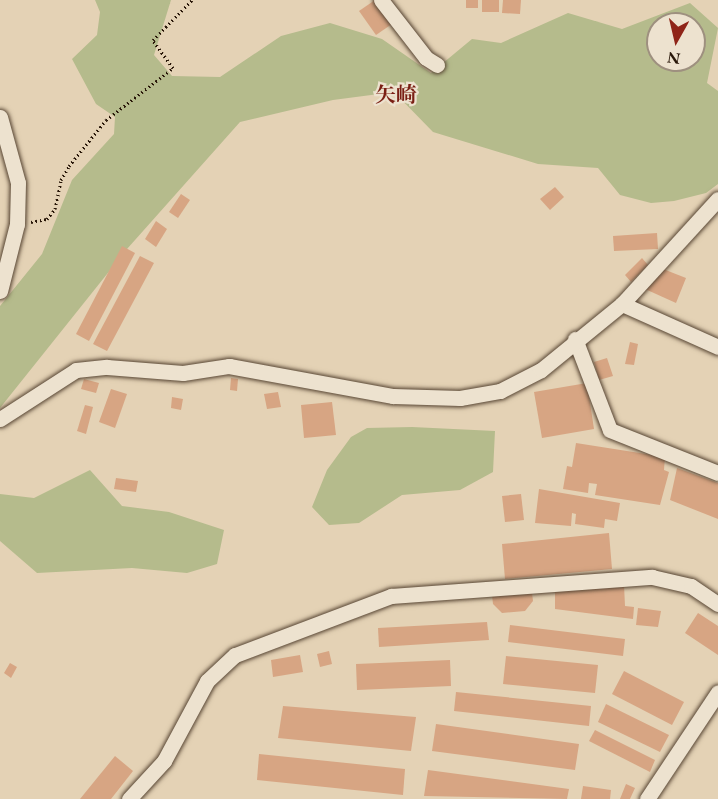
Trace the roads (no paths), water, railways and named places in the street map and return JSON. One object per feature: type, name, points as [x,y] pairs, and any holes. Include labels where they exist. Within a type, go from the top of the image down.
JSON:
[{"type":"street","points":[[381,0],[426,58],[437,65]]},
{"type":"street","points":[[0,117],[18,183],[17,224],[0,291]]},
{"type":"street","points":[[0,419],[76,370],[107,367],[183,373],[229,366],[393,396],[460,398],[500,391],[541,370],[575,339],[622,304],[718,199]]},
{"type":"street","points":[[622,304],[718,347]]},
{"type":"street","points":[[575,339],[610,430],[718,473]]},
{"type":"street","points":[[129,799],[164,760],[207,681],[235,655],[391,596],[652,578],[691,586],[718,604]]},
{"type":"street","points":[[647,799],[718,692]]},
{"type":"district","name":"矢崎","points":[[396,95]]}]
